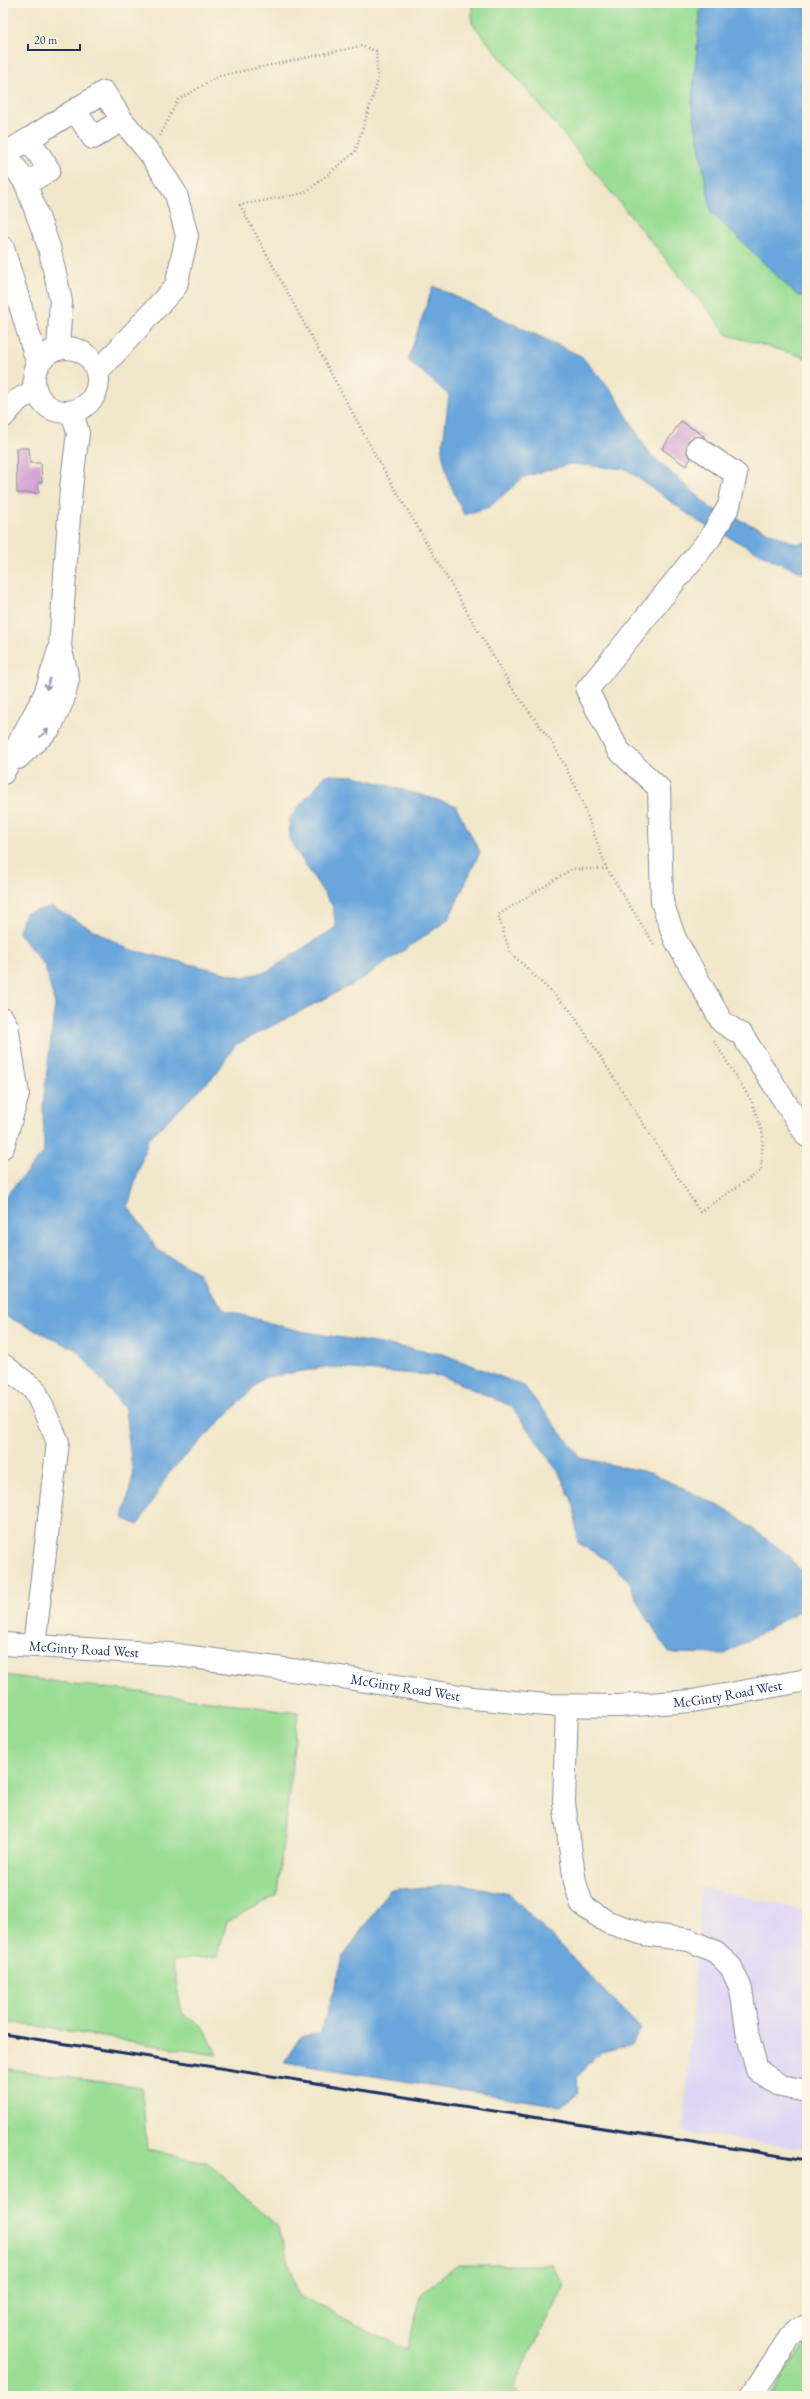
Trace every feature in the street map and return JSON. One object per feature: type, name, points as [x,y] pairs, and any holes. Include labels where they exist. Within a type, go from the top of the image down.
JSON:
[{"type":"main road","points":[[44,354],[70,348],[83,353],[92,362],[97,373],[98,386],[93,398],[84,407],[72,412],[60,412],[50,408],[41,400],[36,390],[34,377],[44,354],[61,301],[49,247],[26,184],[49,170],[29,139],[104,92],[122,120],[151,155],[176,194],[187,236],[176,286],[97,373]]},
{"type":"main road","points":[[75,110],[93,138],[122,120]]},
{"type":"main road","points":[[3,248],[44,354]]},
{"type":"main road","points":[[3,417],[18,400],[36,390]]},
{"type":"main road","points":[[4,771],[45,694],[60,647],[71,488],[78,433],[72,412]]},
{"type":"main road","points":[[698,448],[736,474],[728,506],[710,538],[587,690],[618,750],[659,788],[662,902],[675,939],[722,1022],[742,1035],[807,1136]]},
{"type":"main road","points":[[3,1019],[7,1026],[18,1094],[3,1148]]},
{"type":"main road","points":[[3,1365],[35,1390],[58,1442],[34,1646]]},
{"type":"main road","name":"McGinty Road West","points":[[3,1644],[169,1654],[322,1674],[473,1698],[566,1706],[619,1706],[692,1701],[807,1680]]},
{"type":"main road","points":[[566,1706],[564,1803],[575,1882],[582,1905],[607,1922],[644,1934],[689,1940],[716,1952],[731,1967],[741,1989],[748,2036],[757,2070],[781,2086],[807,2091]]},
{"type":"main road","points":[[751,2396],[790,2337],[800,2328],[807,2326]]},
{"type":"path","points":[[151,155],[178,100],[218,76],[361,46],[376,51],[378,81],[355,152],[306,193],[240,206],[378,460],[510,685],[553,744],[578,791],[607,869],[657,948]]},
{"type":"path","points":[[607,869],[572,870],[498,915],[510,952],[571,1011],[700,1212],[761,1171],[763,1135],[752,1102],[710,1035]]},
{"type":"shaded area","points":[[701,1887],[807,1911],[807,2149],[683,2132]]},
{"type":"green space","points":[[472,3],[701,3],[692,105],[711,211],[798,296],[807,296],[807,358],[728,335],[472,23]]},
{"type":"green space","points":[[3,1675],[298,1712],[277,1895],[227,1922],[217,1956],[172,1961],[182,2013],[204,2028],[217,2055],[3,2021]]},
{"type":"green space","points":[[3,2068],[142,2088],[147,2150],[207,2162],[278,2227],[300,2296],[407,2350],[422,2292],[458,2265],[551,2265],[564,2284],[513,2388],[520,2396],[3,2396]]},
{"type":"green space","points":[[807,2340],[807,2396],[768,2396]]},
{"type":"water","points":[[701,3],[807,3],[807,296],[798,296],[711,212],[692,105]]},
{"type":"water","points":[[433,286],[581,356],[613,392],[648,452],[711,508],[797,544],[807,541],[807,574],[781,564],[699,522],[626,469],[570,464],[524,477],[489,507],[464,515],[448,479],[442,452],[449,395],[408,360]]},
{"type":"water","points":[[326,775],[355,776],[455,805],[480,852],[448,920],[359,981],[235,1045],[216,1074],[148,1139],[128,1206],[158,1250],[198,1273],[224,1310],[300,1331],[443,1354],[524,1386],[581,1458],[651,1473],[726,1509],[788,1555],[807,1579],[807,1601],[799,1611],[725,1654],[669,1653],[644,1613],[628,1580],[604,1558],[578,1543],[574,1505],[558,1471],[511,1406],[442,1376],[326,1367],[263,1378],[169,1473],[138,1525],[123,1518],[133,1476],[125,1409],[77,1350],[3,1315],[3,1199],[44,1152],[43,1106],[55,1004],[45,966],[18,933],[25,913],[52,907],[128,949],[243,977],[268,971],[336,927],[333,907],[290,841],[289,819]]},
{"type":"water","points":[[461,1884],[510,1894],[641,2029],[630,2046],[600,2052],[577,2077],[578,2094],[561,2106],[284,2062],[301,2036],[320,2034],[344,1956],[389,1890]]},
{"type":"building","points":[[681,421],[705,437],[693,437],[688,441],[687,453],[691,458],[686,466],[662,449]]},
{"type":"building","points":[[16,448],[29,448],[30,463],[41,463],[42,482],[38,482],[39,493],[17,493]]},
{"type":"railway","points":[[3,2034],[807,2160]]}]
